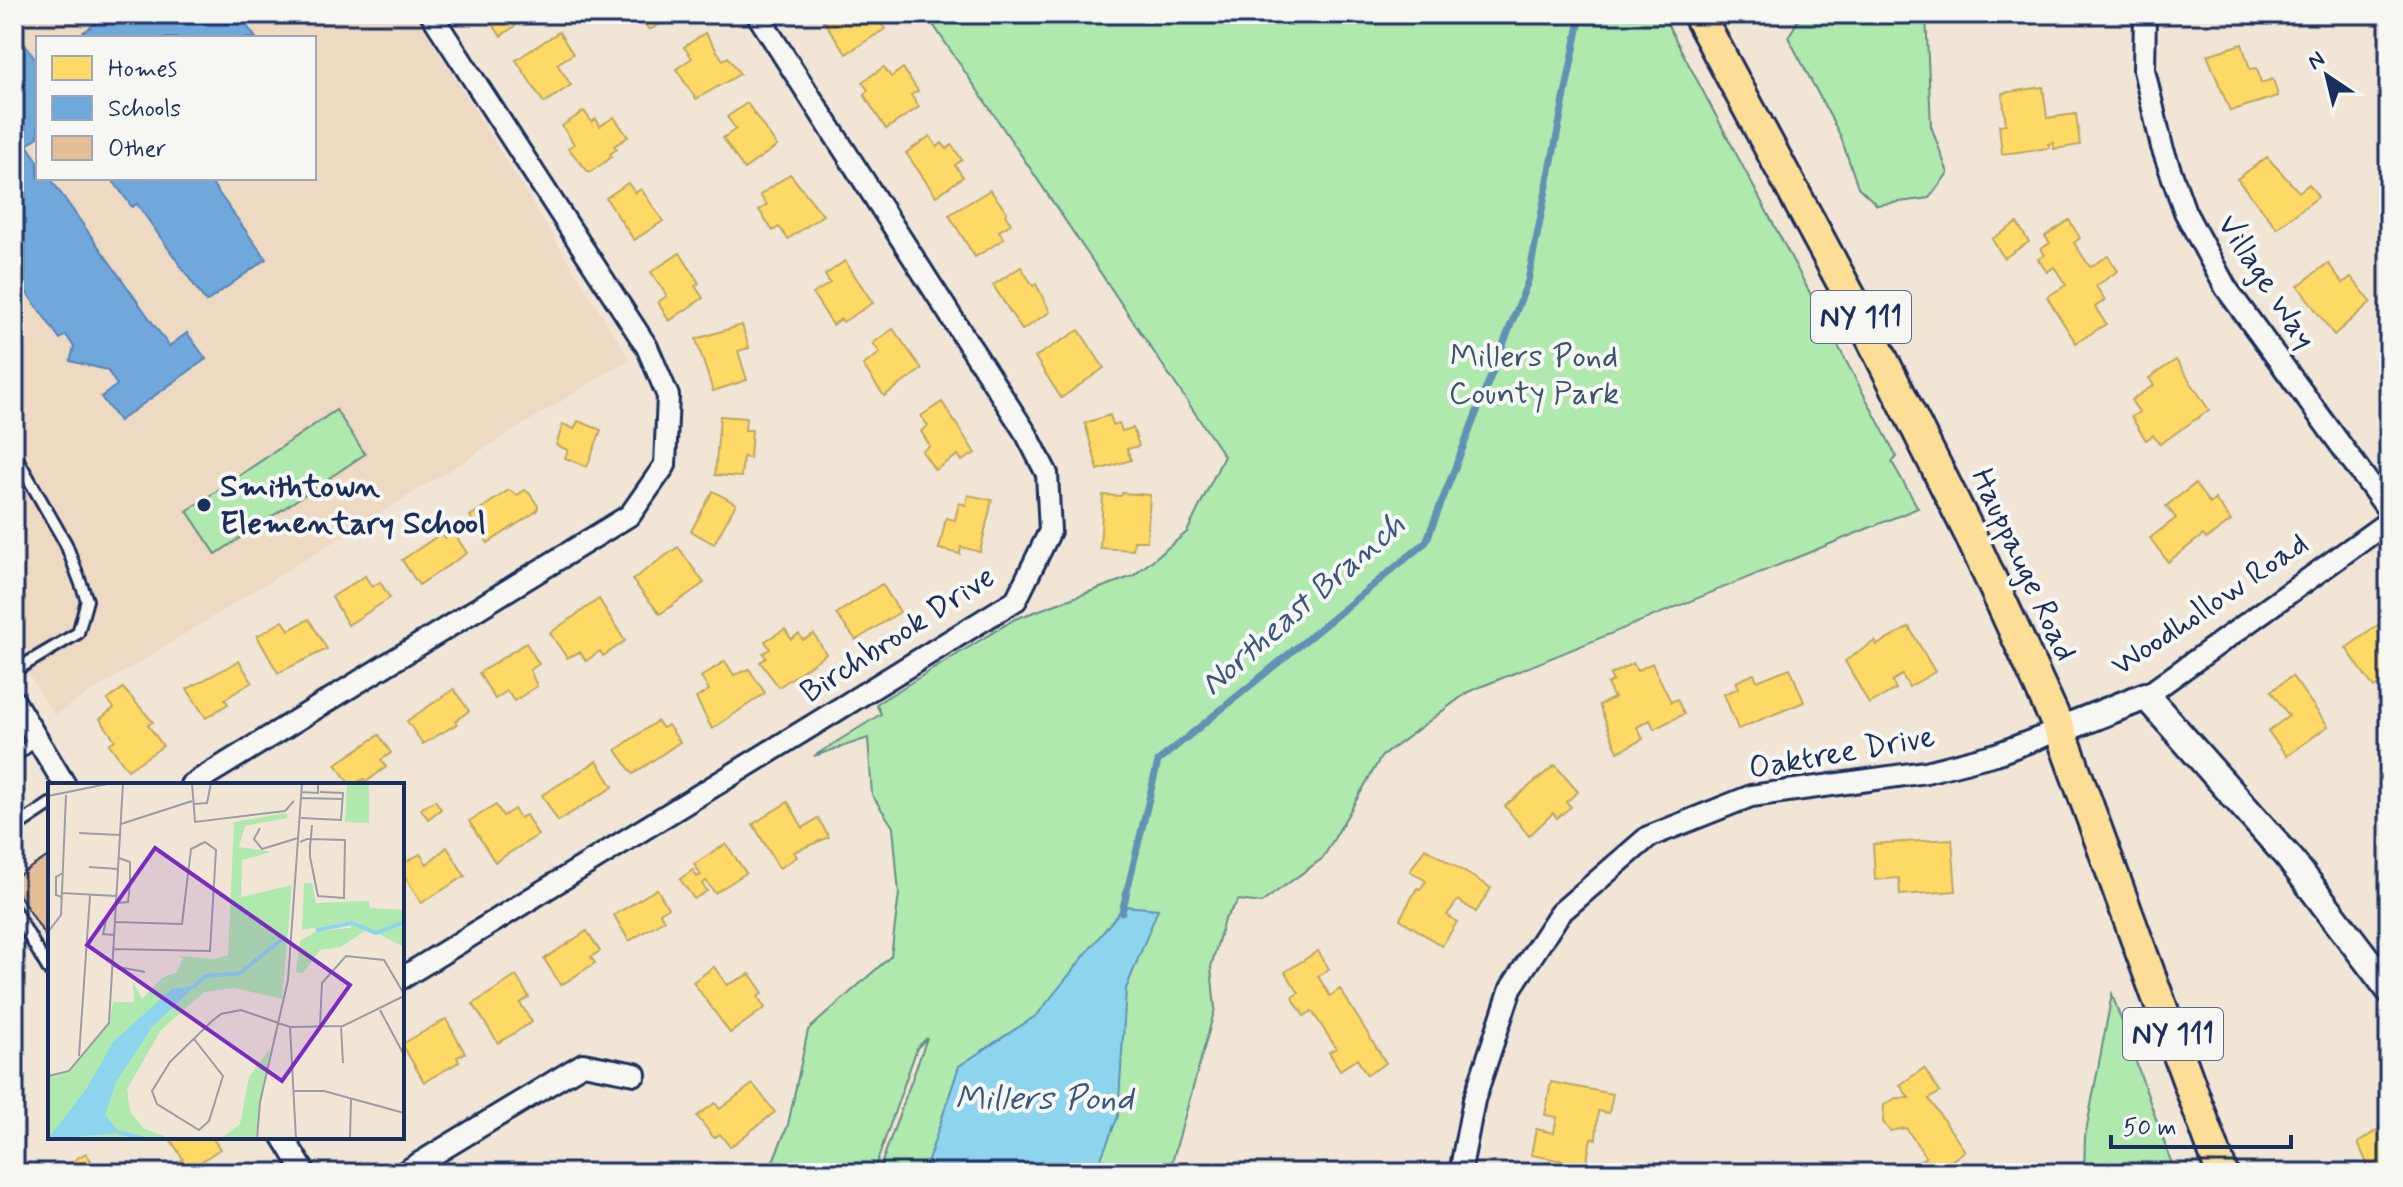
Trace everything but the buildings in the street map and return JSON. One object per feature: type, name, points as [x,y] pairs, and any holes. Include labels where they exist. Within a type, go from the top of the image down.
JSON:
[{"type":"main road","name":"Hauppauge Road","points":[[1698,14],[1869,333],[1970,534],[2060,730],[2222,1173]]},
{"type":"street","points":[[194,783],[630,515],[665,465],[668,396],[647,347],[431,14]]},
{"type":"street","name":"Birchbrook Drive","points":[[404,977],[1016,600],[1050,531],[1047,474],[1027,435],[757,14]]},
{"type":"street","name":"Village Way","points":[[2145,14],[2144,70],[2162,147],[2185,212],[2226,288],[2389,511]]},
{"type":"street","name":"Woodhollow Road","points":[[2060,730],[2146,696],[2308,583],[2389,521]]},
{"type":"street","points":[[2146,696],[2290,859],[2389,989]]},
{"type":"street","points":[[14,701],[64,783]]},
{"type":"street","name":"Oaktree Drive","points":[[1460,1173],[1474,1100],[1511,988],[1560,913],[1648,837],[1751,796],[1926,772],[1996,754],[2060,730]]},
{"type":"street","points":[[403,1173],[583,1064],[635,1074]]},
{"type":"street","points":[[284,1139],[305,1173]]},
{"type":"lane","points":[[14,453],[66,544],[87,600],[78,633],[14,671]]},
{"type":"lane","points":[[14,757],[37,739]]},
{"type":"lane","points":[[14,828],[48,805]]},
{"type":"lane","points":[[14,910],[48,969]]},
{"type":"shaded area","name":"Smithtown Elementary School","points":[[14,14],[415,14],[629,359],[54,715],[14,651]]},
{"type":"green space","name":"Millers Pond County Park","points":[[926,14],[1662,14],[1897,457],[1892,462],[1918,508],[1468,692],[1381,757],[1323,858],[1261,903],[1239,900],[1224,920],[1211,967],[1215,1009],[1169,1173],[878,1173],[927,1038],[917,1048],[873,1173],[768,1173],[788,1125],[808,1030],[891,956],[899,894],[893,827],[872,795],[868,738],[814,756],[881,714],[876,704],[1015,619],[1133,576],[1187,532],[1224,456]]},
{"type":"green space","points":[[1781,14],[1926,14],[1931,126],[1948,173],[1929,198],[1877,205],[1858,187],[1840,135],[1788,37],[1798,21]]},
{"type":"green space","points":[[336,410],[365,454],[216,554],[187,511]]},
{"type":"green space","points":[[2112,994],[2175,1173],[2084,1173],[2085,1137]]},
{"type":"water","name":"Millers Pond","points":[[1124,906],[1158,909],[1126,989],[1118,1116],[1095,1173],[924,1173],[959,1066],[1037,1015]]},
{"type":"waterway","name":"Northeast Branch","points":[[1122,912],[1158,761],[1426,542],[1528,281],[1581,14]]},
{"type":"place","name":"Smithtown Elementary School","points":[[204,505]]}]
